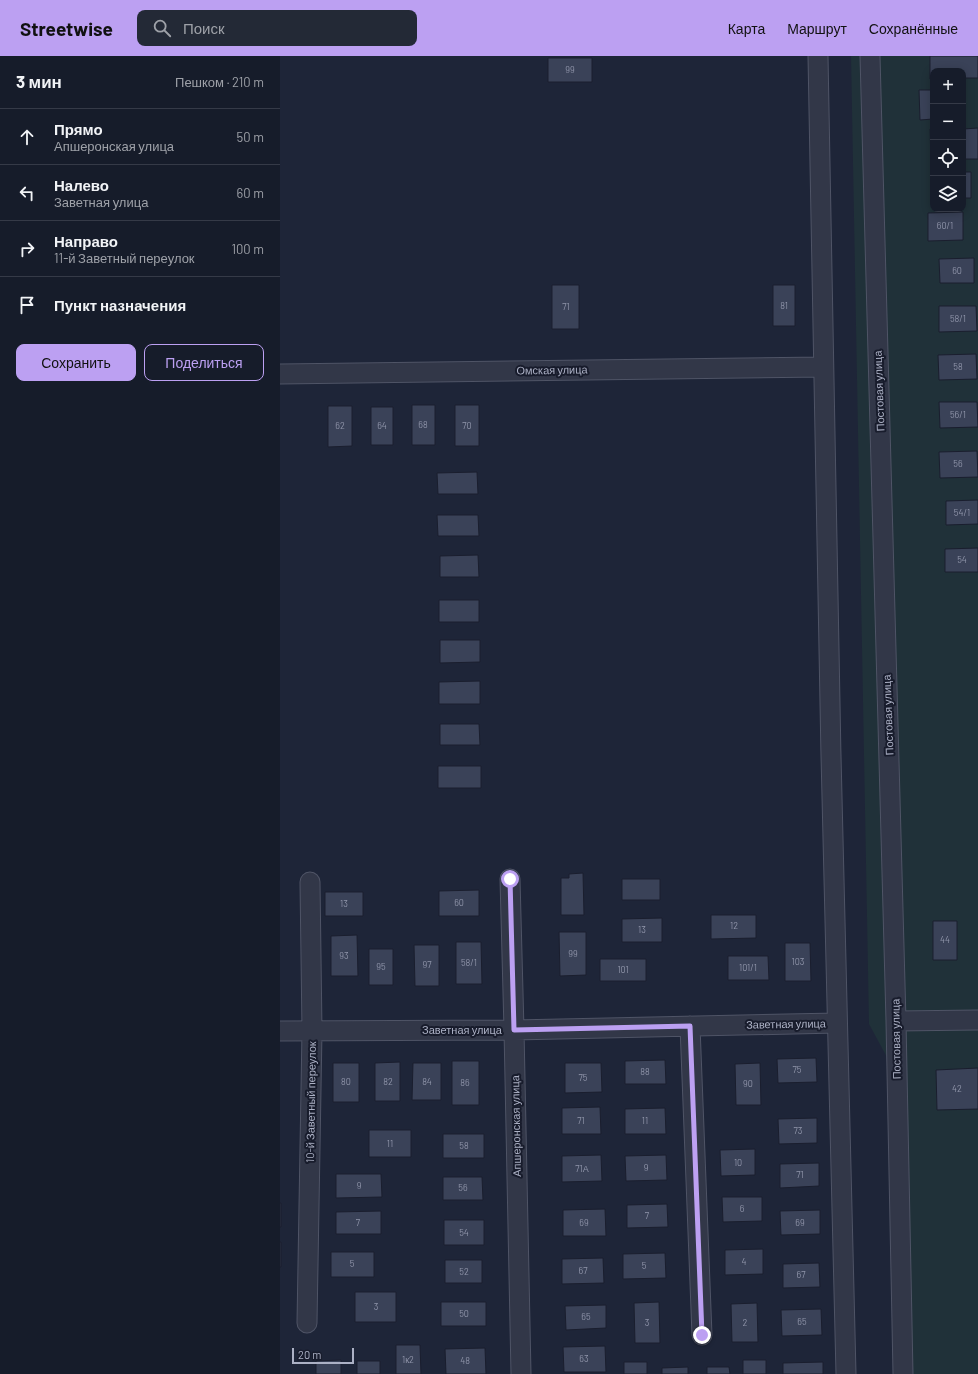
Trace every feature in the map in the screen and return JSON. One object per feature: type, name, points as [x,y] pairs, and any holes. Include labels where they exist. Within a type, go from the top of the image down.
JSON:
[{"type":"street","points":[[818,56],[823,367],[846,1374]]},
{"type":"street","name":"Постовая улица","points":[[870,56],[896,1021],[902,1374]]},
{"type":"street","name":"Омская улица","points":[[280,374],[823,367]]},
{"type":"street","name":"Апшеронская улица","points":[[510,879],[522,1374]]},
{"type":"street","name":"10-й Заветный переулок","points":[[307,1323],[312,1031],[310,882]]},
{"type":"street","points":[[896,1021],[978,1020]]},
{"type":"street","name":"Заветная улица","points":[[280,1031],[514,1030],[837,1023]]},
{"type":"street","points":[[690,1026],[702,1335]]},
{"type":"shaded area","points":[[851,56],[978,56],[978,1374],[909,1374],[902,1085],[869,1024]]},
{"type":"building","points":[[930,56],[978,56],[978,78],[966,78],[966,68],[930,68]]},
{"type":"building","points":[[548,58],[592,58],[592,82],[548,82]]},
{"type":"building","points":[[919,90],[930,90],[930,119],[920,120]]},
{"type":"building","points":[[978,128],[978,159],[966,159],[966,129]]},
{"type":"building","points":[[966,172],[971,172],[971,198],[966,198]]},
{"type":"building","points":[[963,212],[963,240],[928,241],[928,213]]},
{"type":"building","points":[[974,258],[974,283],[940,283],[939,259]]},
{"type":"building","points":[[552,285],[579,285],[579,329],[552,329]]},
{"type":"building","points":[[773,285],[795,285],[795,326],[773,326]]},
{"type":"building","points":[[939,306],[976,306],[977,331],[939,332]]},
{"type":"building","points":[[976,354],[977,379],[939,380],[938,355]]},
{"type":"building","points":[[939,402],[977,402],[978,427],[940,428]]},
{"type":"building","points":[[412,405],[435,405],[435,445],[412,445]]},
{"type":"building","points":[[455,405],[479,405],[479,446],[455,446]]},
{"type":"building","points":[[328,406],[352,406],[352,446],[328,447]]},
{"type":"building","points":[[371,407],[393,407],[393,445],[371,445]]},
{"type":"building","points":[[977,451],[978,477],[940,478],[939,452]]},
{"type":"building","points":[[477,472],[478,494],[438,494],[437,473]]},
{"type":"building","points":[[978,500],[978,524],[946,525],[946,501]]},
{"type":"building","points":[[437,515],[478,515],[479,536],[438,536]]},
{"type":"building","points":[[978,548],[978,572],[945,572],[945,549]]},
{"type":"building","points":[[478,555],[479,577],[440,577],[440,556]]},
{"type":"building","points":[[439,600],[479,600],[479,622],[439,622]]},
{"type":"building","points":[[440,640],[480,640],[480,662],[440,663]]},
{"type":"building","points":[[480,681],[480,704],[439,704],[439,682]]},
{"type":"building","points":[[440,724],[479,724],[480,745],[440,745]]},
{"type":"building","points":[[438,766],[481,766],[481,788],[438,788]]},
{"type":"building","points":[[583,873],[584,915],[561,915],[561,878],[569,878],[569,874]]},
{"type":"building","points":[[622,879],[660,879],[660,900],[622,900]]},
{"type":"building","points":[[479,890],[479,916],[439,916],[439,891]]},
{"type":"building","points":[[325,892],[363,892],[363,916],[325,916]]},
{"type":"building","points":[[711,915],[756,915],[756,938],[711,939]]},
{"type":"building","points":[[662,918],[662,942],[622,942],[622,919]]},
{"type":"building","points":[[933,921],[957,921],[957,960],[933,960]]},
{"type":"building","points":[[559,932],[586,932],[586,975],[560,976]]},
{"type":"building","points":[[357,935],[358,976],[331,976],[331,936]]},
{"type":"building","points":[[456,942],[481,942],[482,984],[456,984]]},
{"type":"building","points":[[785,943],[810,943],[811,981],[785,981]]},
{"type":"building","points":[[414,945],[439,945],[439,986],[415,986]]},
{"type":"building","points":[[369,949],[393,949],[393,985],[369,985]]},
{"type":"building","points":[[728,956],[768,956],[769,980],[728,980]]},
{"type":"building","points":[[600,959],[646,959],[646,981],[600,981]]},
{"type":"building","points":[[816,1058],[817,1082],[778,1083],[777,1059]]},
{"type":"building","points":[[665,1060],[666,1084],[625,1084],[625,1061]]},
{"type":"building","points":[[452,1061],[479,1061],[479,1105],[452,1105]]},
{"type":"building","points":[[400,1062],[400,1101],[375,1101],[375,1063]]},
{"type":"building","points":[[333,1063],[359,1063],[359,1102],[333,1102]]},
{"type":"building","points":[[413,1063],[441,1063],[441,1100],[412,1100]]},
{"type":"building","points":[[565,1063],[601,1063],[602,1092],[565,1093]]},
{"type":"building","points":[[760,1063],[761,1105],[736,1105],[735,1064]]},
{"type":"building","points":[[978,1068],[978,1109],[937,1110],[936,1070]]},
{"type":"building","points":[[600,1107],[601,1134],[562,1134],[562,1108]]},
{"type":"building","points":[[665,1108],[666,1134],[625,1134],[625,1109]]},
{"type":"building","points":[[817,1118],[817,1143],[779,1144],[778,1119]]},
{"type":"building","points":[[369,1130],[411,1130],[411,1157],[369,1157]]},
{"type":"building","points":[[443,1134],[484,1134],[484,1158],[443,1158]]},
{"type":"building","points":[[755,1149],[755,1175],[721,1176],[720,1150]]},
{"type":"building","points":[[601,1155],[602,1181],[562,1182],[562,1156]]},
{"type":"building","points":[[666,1155],[667,1180],[626,1181],[625,1156]]},
{"type":"building","points":[[819,1163],[819,1186],[780,1188],[780,1164]]},
{"type":"building","points":[[336,1174],[381,1174],[382,1197],[336,1198]]},
{"type":"building","points":[[443,1177],[482,1177],[483,1200],[443,1200]]},
{"type":"building","points":[[722,1197],[762,1197],[762,1221],[723,1222]]},
{"type":"building","points":[[281,1203],[281,1227],[280,1227]]},
{"type":"building","points":[[667,1204],[668,1227],[627,1228],[627,1205]]},
{"type":"building","points":[[605,1209],[606,1236],[563,1236],[563,1210]]},
{"type":"building","points":[[820,1210],[820,1234],[781,1235],[780,1211]]},
{"type":"building","points":[[381,1211],[381,1234],[336,1234],[336,1212]]},
{"type":"building","points":[[444,1220],[484,1220],[484,1245],[444,1245]]},
{"type":"building","points":[[281,1242],[281,1267],[280,1267]]},
{"type":"building","points":[[763,1249],[763,1274],[725,1275],[725,1250]]},
{"type":"building","points":[[331,1252],[374,1252],[374,1277],[331,1277]]},
{"type":"building","points":[[665,1253],[666,1278],[623,1279],[623,1254]]},
{"type":"building","points":[[603,1258],[604,1283],[562,1284],[562,1259]]},
{"type":"building","points":[[445,1260],[482,1260],[482,1283],[445,1283]]},
{"type":"building","points":[[819,1263],[820,1287],[783,1288],[783,1264]]},
{"type":"building","points":[[355,1292],[396,1292],[396,1322],[355,1322]]},
{"type":"building","points":[[441,1302],[486,1302],[486,1326],[441,1326]]},
{"type":"building","points":[[659,1302],[660,1343],[635,1343],[634,1303]]},
{"type":"building","points":[[757,1303],[758,1342],[732,1342],[731,1304]]},
{"type":"building","points":[[606,1305],[606,1328],[566,1330],[565,1306]]},
{"type":"building","points":[[821,1309],[822,1335],[782,1336],[781,1310]]},
{"type":"building","points":[[396,1345],[420,1345],[421,1374],[396,1374]]},
{"type":"building","points":[[605,1346],[606,1372],[564,1372],[563,1347]]},
{"type":"building","points":[[485,1348],[486,1374],[446,1374],[445,1349]]},
{"type":"building","points":[[341,1360],[341,1374],[316,1374],[316,1361]]},
{"type":"building","points":[[743,1360],[766,1360],[766,1374],[743,1374]]},
{"type":"building","points":[[357,1361],[380,1361],[380,1374],[357,1374]]},
{"type":"building","points":[[624,1362],[647,1362],[647,1374],[624,1374]]},
{"type":"building","points":[[823,1362],[823,1374],[783,1374],[783,1363]]},
{"type":"building","points":[[688,1367],[688,1374],[662,1374],[662,1368]]},
{"type":"building","points":[[707,1367],[729,1367],[730,1374],[707,1374]]},
{"type":"route","points":[[510,879],[514,1030],[690,1026],[702,1335]]}]
